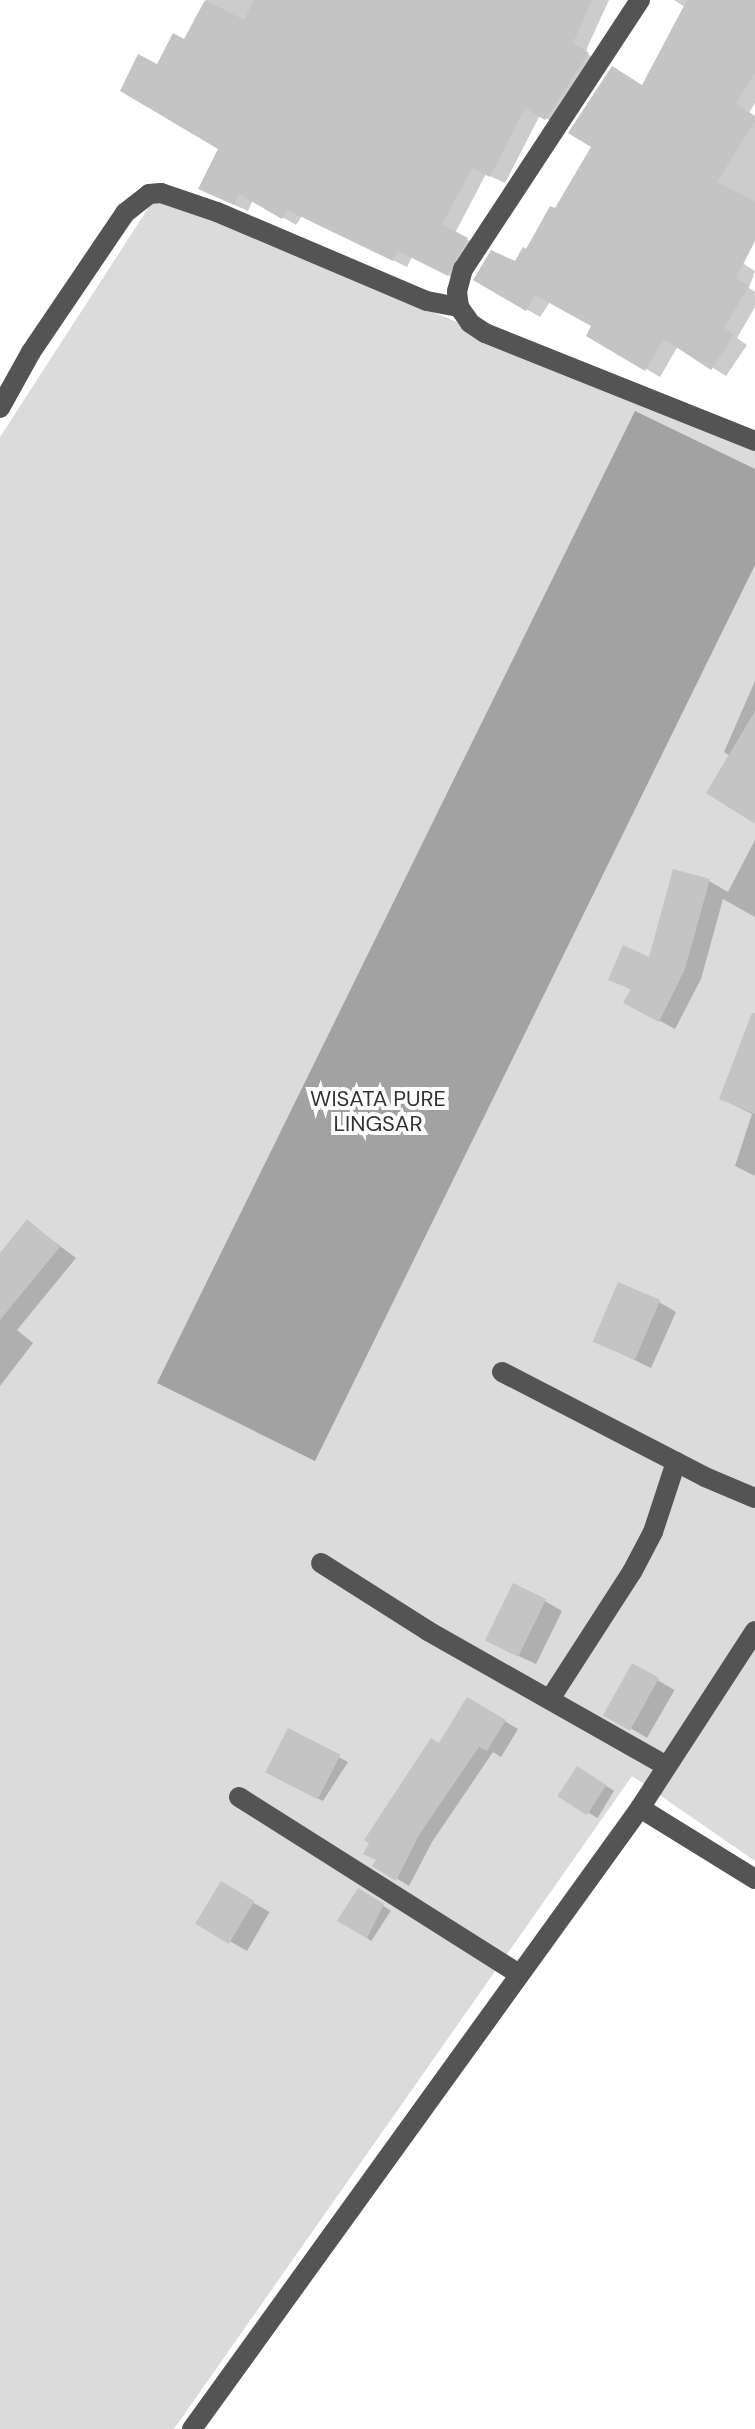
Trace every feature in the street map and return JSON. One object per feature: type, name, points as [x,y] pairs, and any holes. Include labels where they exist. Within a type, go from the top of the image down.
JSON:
[{"type":"street","points":[[640,0],[463,269],[457,291],[459,307],[470,323],[485,333],[755,441]]},
{"type":"street","points":[[0,408],[31,352],[125,213],[149,194],[161,193],[205,208],[378,283],[427,301],[459,307]]},
{"type":"street","points":[[502,1372],[676,1462],[755,1498]]},
{"type":"street","points":[[550,1699],[632,1572],[653,1532],[676,1462]]},
{"type":"street","points":[[321,1563],[428,1631],[665,1765]]},
{"type":"street","points":[[192,2429],[517,1973],[640,1808],[665,1765],[755,1631]]},
{"type":"street","points":[[239,1797],[517,1973]]},
{"type":"street","points":[[640,1808],[755,1879]]},
{"type":"green space","name":"WISATA PURE LINGSAR","points":[[156,196],[755,447],[755,1861],[632,1776],[174,2429],[0,2429],[0,437]]},
{"type":"shaded area","points":[[635,411],[755,469],[755,565],[315,1461],[157,1383]]},
{"type":"building","points":[[205,0],[244,20],[254,0],[592,0],[573,43],[589,53],[545,120],[525,108],[490,177],[472,168],[442,224],[468,238],[448,276],[398,251],[393,261],[287,210],[282,219],[239,194],[234,205],[198,189],[218,149],[120,91],[138,54],[157,64],[173,33],[184,39]]},
{"type":"building","points":[[687,0],[755,0],[755,72],[736,104],[755,116],[755,121],[717,182],[755,201],[755,241],[736,278],[749,286],[724,328],[734,335],[711,370],[664,339],[645,371],[586,336],[591,326],[535,295],[526,311],[473,280],[491,250],[515,261],[523,247],[526,249],[550,206],[555,208],[591,147],[568,133],[612,66],[642,85]]},
{"type":"building","points":[[755,711],[755,824],[706,793]]},
{"type":"building","points":[[673,869],[710,879],[685,969],[659,1022],[623,1003],[631,989],[608,980],[623,945],[649,957]]},
{"type":"building","points":[[752,1013],[755,1013],[755,1114],[719,1099]]},
{"type":"building","points":[[27,1219],[60,1247],[0,1320],[0,1253]]},
{"type":"building","points":[[618,1282],[660,1300],[635,1360],[593,1342]]},
{"type":"building","points":[[513,1583],[546,1599],[518,1657],[485,1641]]},
{"type":"building","points":[[632,1663],[659,1678],[630,1731],[603,1715]]},
{"type":"building","points":[[467,1697],[506,1720],[487,1751],[479,1747],[419,1835],[396,1881],[372,1866],[376,1860],[363,1854],[369,1843],[364,1840],[431,1738],[439,1743]]},
{"type":"building","points":[[288,1728],[341,1755],[318,1799],[265,1773]]},
{"type":"building","points":[[577,1766],[606,1785],[587,1815],[557,1796]]},
{"type":"building","points":[[221,1881],[254,1901],[229,1944],[195,1924]]},
{"type":"building","points":[[358,1888],[384,1904],[367,1938],[337,1921]]}]
